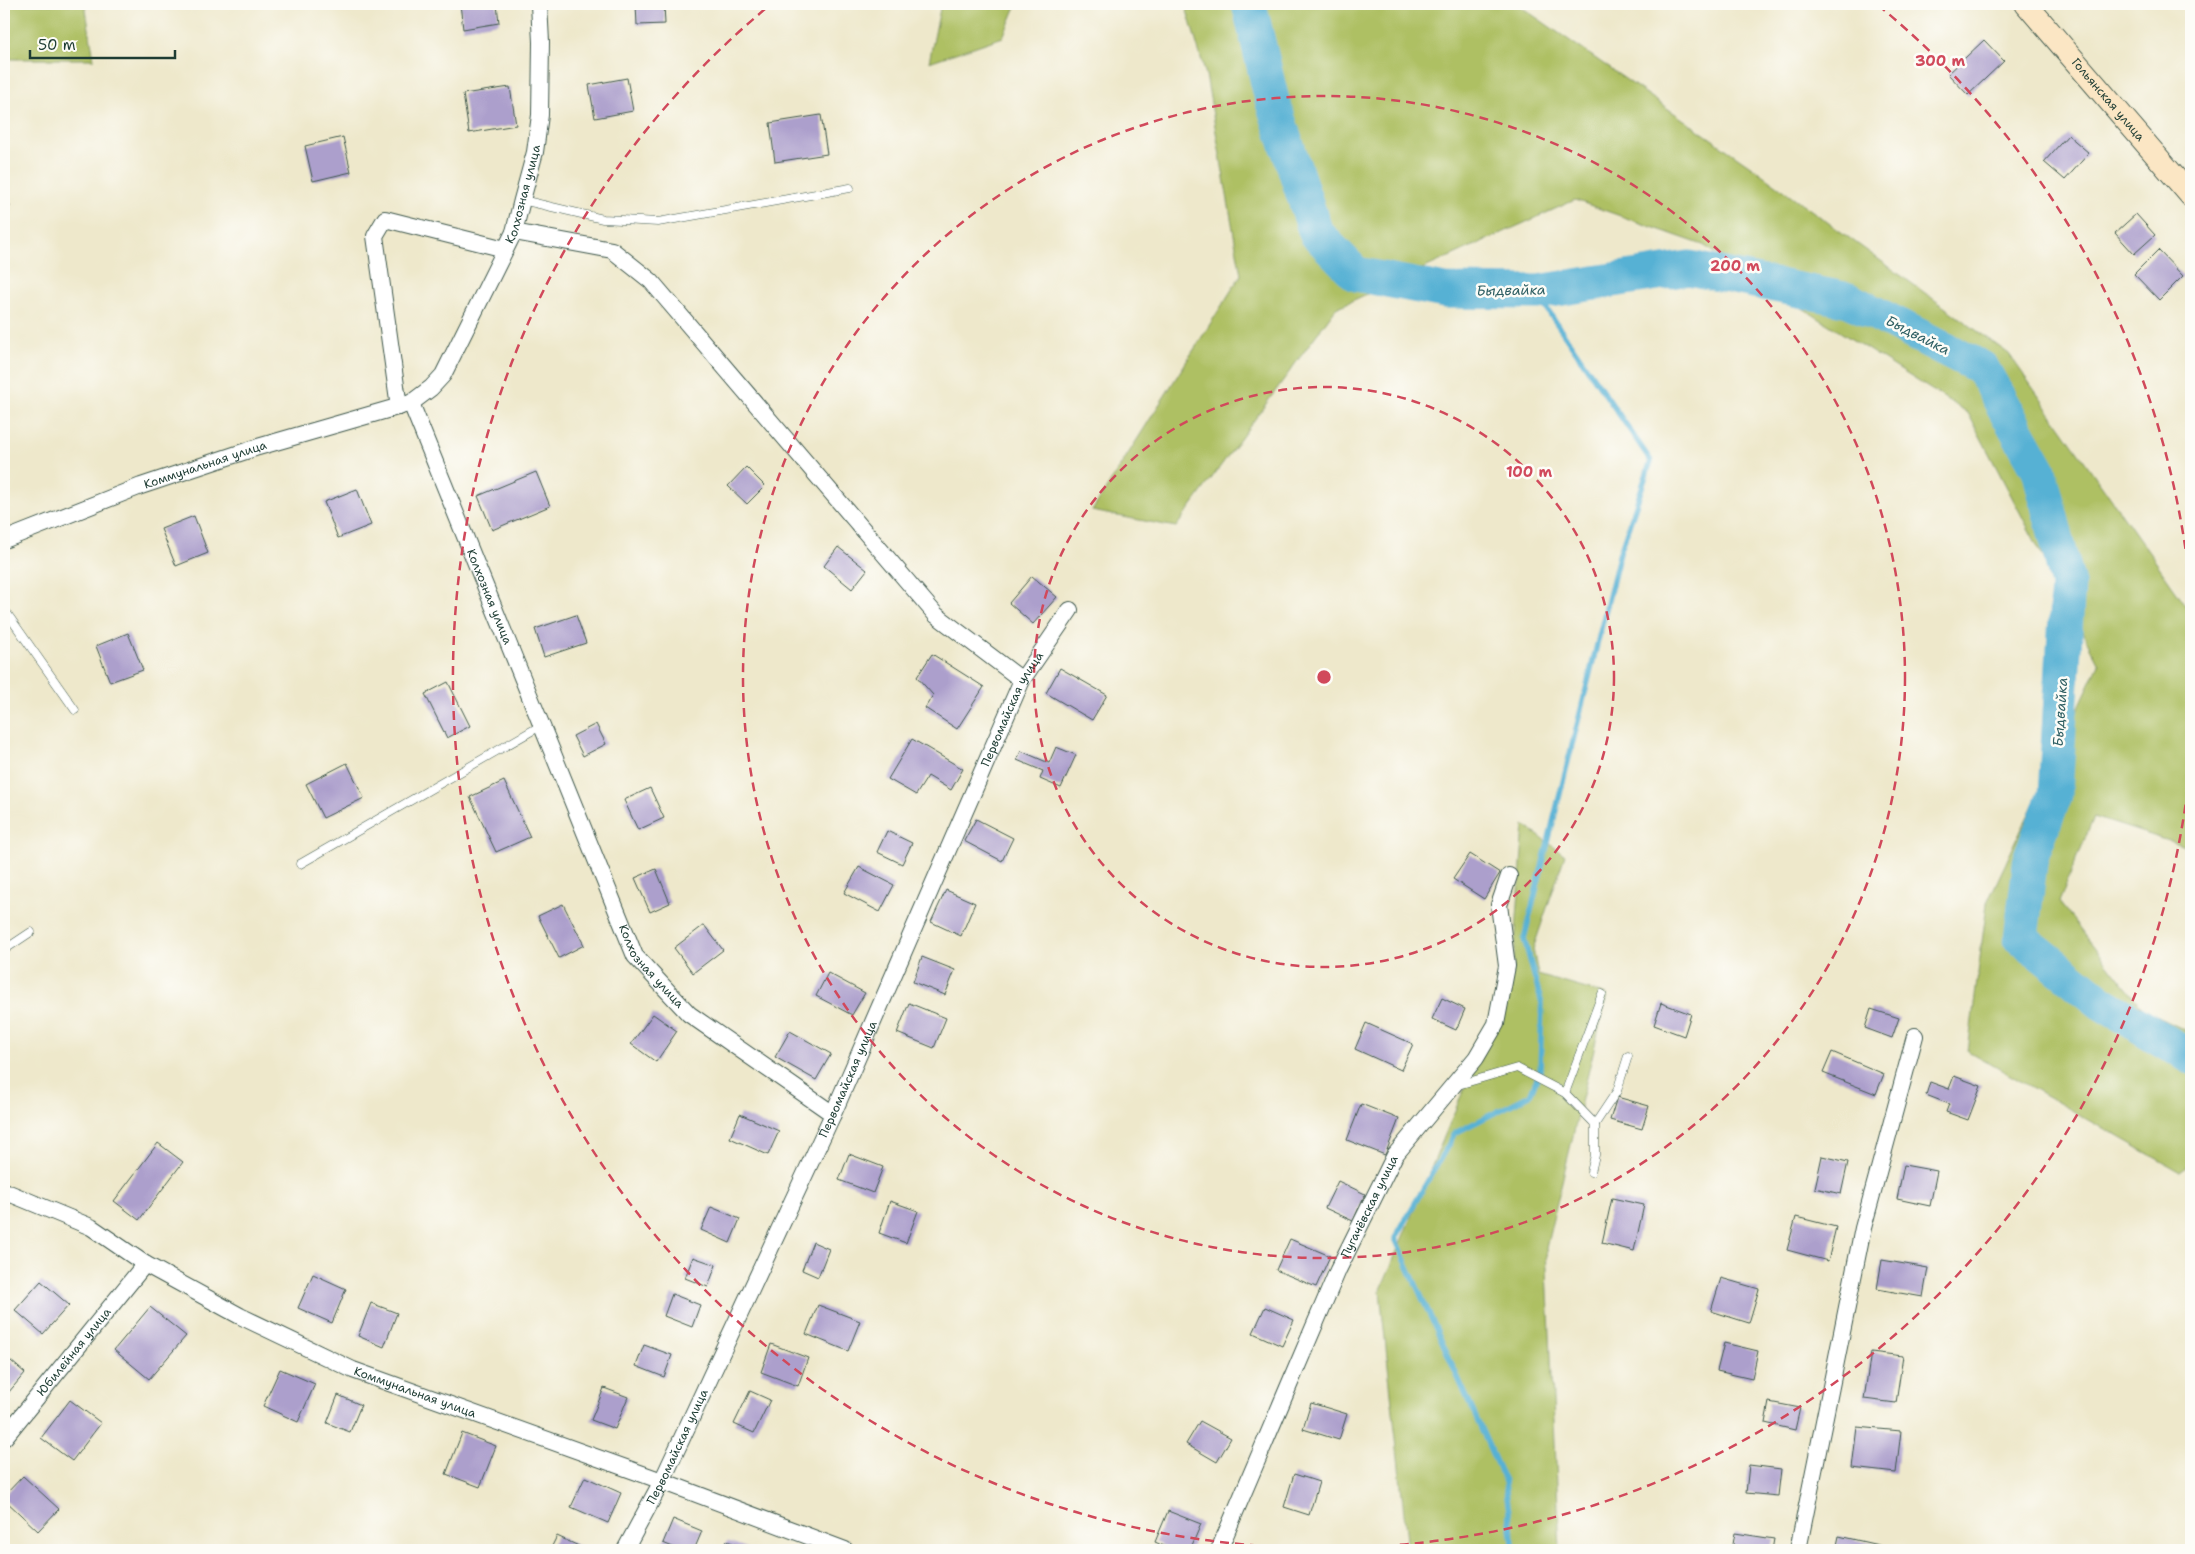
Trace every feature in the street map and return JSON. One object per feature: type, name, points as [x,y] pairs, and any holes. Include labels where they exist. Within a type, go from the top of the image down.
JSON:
[{"type":"main road","name":"Гольянская улица","points":[[2026,4],[2191,196]]},
{"type":"street","name":"Колхозная улица","points":[[539,4],[541,42],[540,115],[535,152],[514,232],[443,375],[431,388],[405,405],[542,725],[635,956],[689,1014],[833,1114]]},
{"type":"street","points":[[405,405],[375,236],[385,219],[505,249]]},
{"type":"street","points":[[514,232],[612,250],[651,281],[936,615],[1022,680]]},
{"type":"street","name":"Коммунальная улица","points":[[4,540],[141,486],[258,448],[405,405]]},
{"type":"street","name":"Первомайская улица","points":[[625,1550],[662,1480],[833,1114],[1022,680],[1070,610]]},
{"type":"street","name":"Пугачёвская улица","points":[[1219,1550],[1338,1270],[1395,1155],[1476,1058],[1496,1024],[1507,966],[1499,906],[1509,876]]},
{"type":"street","points":[[1798,1550],[1863,1228],[1915,1036]]},
{"type":"street","name":"Коммунальная улица","points":[[4,1191],[91,1227],[145,1264],[240,1316],[353,1370],[662,1480],[845,1550]]},
{"type":"street","name":"Юбилейная улица","points":[[4,1438],[145,1264]]},
{"type":"lane","points":[[522,200],[603,219],[658,222],[850,188]]},
{"type":"lane","points":[[4,609],[75,710]]},
{"type":"lane","points":[[300,864],[542,725]]},
{"type":"lane","points":[[4,950],[31,932]]},
{"type":"lane","points":[[1564,1093],[1602,994]]},
{"type":"lane","points":[[1591,1172],[1595,1155],[1595,1124],[1616,1091],[1628,1056]]},
{"type":"lane","points":[[1452,1087],[1518,1068],[1564,1093],[1595,1124]]},
{"type":"green space","points":[[4,4],[85,4],[94,59],[4,59]]},
{"type":"green space","points":[[941,4],[1017,4],[1003,37],[929,62]]},
{"type":"green space","points":[[1185,4],[1517,4],[1749,165],[2009,354],[2191,612],[2191,848],[2094,817],[2059,902],[2144,1010],[2191,1033],[2191,1164],[2180,1172],[1968,1051],[1987,903],[2099,664],[1968,413],[1703,245],[1575,200],[1336,308],[1176,527],[1092,511],[1241,275],[1206,75]]},
{"type":"green space","points":[[1524,825],[1565,855],[1533,949],[1538,975],[1607,995],[1546,1248],[1560,1550],[1408,1550],[1380,1292],[1513,970]]},
{"type":"building","points":[[460,4],[497,4],[499,23],[463,29]]},
{"type":"building","points":[[636,4],[664,4],[665,24],[637,25]]},
{"type":"building","points":[[1984,40],[2004,61],[1968,95],[1948,74]]},
{"type":"building","points":[[627,78],[633,111],[595,118],[589,85]]},
{"type":"building","points":[[510,87],[516,125],[469,133],[463,94]]},
{"type":"building","points":[[821,115],[827,154],[775,162],[770,123]]},
{"type":"building","points":[[2068,135],[2089,153],[2065,180],[2044,162]]},
{"type":"building","points":[[343,137],[351,172],[313,181],[305,146]]},
{"type":"building","points":[[4,177],[10,207],[4,208]]},
{"type":"building","points":[[2136,214],[2155,235],[2134,254],[2115,233]]},
{"type":"building","points":[[2158,250],[2183,276],[2159,300],[2134,274]]},
{"type":"building","points":[[746,467],[765,486],[747,504],[728,486]]},
{"type":"building","points":[[536,472],[550,506],[492,530],[478,496]]},
{"type":"building","points":[[357,489],[371,525],[338,538],[324,502]]},
{"type":"building","points":[[194,516],[208,553],[176,566],[161,529]]},
{"type":"building","points":[[838,547],[867,570],[852,589],[824,566]]},
{"type":"building","points":[[1032,576],[1057,597],[1033,624],[1009,603]]},
{"type":"building","points":[[576,615],[586,643],[544,657],[535,629]]},
{"type":"building","points":[[128,633],[143,670],[110,682],[96,646]]},
{"type":"building","points":[[932,654],[984,687],[957,729],[925,708],[933,695],[917,677]]},
{"type":"building","points":[[1060,668],[1107,695],[1092,720],[1046,693]]},
{"type":"building","points":[[448,682],[470,726],[447,738],[425,694]]},
{"type":"building","points":[[596,724],[606,744],[583,756],[573,736]]},
{"type":"building","points":[[912,739],[963,769],[951,790],[928,776],[916,795],[888,779]]},
{"type":"building","points":[[1056,747],[1076,755],[1061,788],[1040,779],[1043,771],[1017,760],[1021,751],[1049,763]]},
{"type":"building","points":[[347,763],[364,798],[323,818],[306,784]]},
{"type":"building","points":[[504,781],[530,837],[496,852],[470,797]]},
{"type":"building","points":[[650,788],[664,818],[638,830],[624,800]]},
{"type":"building","points":[[976,819],[1013,838],[1002,861],[964,841]]},
{"type":"building","points":[[887,831],[912,843],[902,864],[877,852]]},
{"type":"building","points":[[1470,854],[1500,873],[1484,899],[1453,879]]},
{"type":"building","points":[[859,867],[894,885],[880,912],[844,893]]},
{"type":"building","points":[[656,869],[670,903],[650,912],[635,878]]},
{"type":"building","points":[[946,890],[975,903],[961,936],[931,922]]},
{"type":"building","points":[[563,904],[584,945],[559,958],[538,916]]},
{"type":"building","points":[[704,925],[723,950],[693,973],[674,948]]},
{"type":"building","points":[[922,957],[955,970],[945,995],[913,982]]},
{"type":"building","points":[[828,973],[865,993],[852,1015],[816,996]]},
{"type":"building","points":[[1442,998],[1465,1009],[1456,1030],[1432,1019]]},
{"type":"building","points":[[909,1003],[946,1018],[934,1048],[897,1033]]},
{"type":"building","points":[[1661,1003],[1691,1014],[1684,1036],[1654,1025]]},
{"type":"building","points":[[1871,1009],[1899,1018],[1892,1038],[1865,1028]]},
{"type":"building","points":[[653,1014],[677,1031],[656,1062],[631,1044]]},
{"type":"building","points":[[1366,1023],[1413,1044],[1401,1070],[1355,1049]]},
{"type":"building","points":[[790,1031],[831,1054],[816,1080],[775,1057]]},
{"type":"building","points":[[1832,1052],[1884,1074],[1876,1094],[1823,1073]]},
{"type":"building","points":[[1954,1076],[1981,1086],[1968,1120],[1946,1112],[1949,1104],[1926,1095],[1930,1082],[1949,1089]]},
{"type":"building","points":[[1617,1097],[1649,1106],[1642,1129],[1610,1120]]},
{"type":"building","points":[[1361,1104],[1399,1119],[1385,1155],[1347,1140]]},
{"type":"building","points":[[740,1114],[779,1131],[768,1155],[730,1138]]},
{"type":"building","points":[[158,1143],[183,1162],[139,1220],[114,1201]]},
{"type":"building","points":[[849,1154],[883,1167],[873,1193],[839,1180]]},
{"type":"building","points":[[1822,1156],[1848,1162],[1841,1194],[1815,1188]]},
{"type":"building","points":[[1904,1165],[1937,1171],[1930,1206],[1897,1199]]},
{"type":"building","points":[[1338,1181],[1365,1194],[1353,1221],[1325,1208]]},
{"type":"building","points":[[1612,1198],[1644,1205],[1634,1251],[1602,1243]]},
{"type":"building","points":[[890,1201],[918,1211],[906,1243],[879,1233]]},
{"type":"building","points":[[711,1207],[740,1219],[730,1243],[701,1230]]},
{"type":"building","points":[[1796,1217],[1836,1227],[1828,1261],[1787,1250]]},
{"type":"building","points":[[1290,1239],[1330,1256],[1316,1287],[1276,1270]]},
{"type":"building","points":[[813,1242],[829,1249],[818,1277],[802,1270]]},
{"type":"building","points":[[693,1257],[716,1265],[708,1287],[685,1278]]},
{"type":"building","points":[[1882,1260],[1928,1268],[1923,1297],[1877,1289]]},
{"type":"building","points":[[313,1274],[346,1289],[332,1323],[298,1308]]},
{"type":"building","points":[[1721,1278],[1759,1289],[1749,1323],[1711,1311]]},
{"type":"building","points":[[41,1281],[69,1305],[43,1334],[15,1310]]},
{"type":"building","points":[[672,1294],[700,1305],[692,1327],[664,1316]]},
{"type":"building","points":[[371,1303],[397,1313],[384,1347],[358,1336]]},
{"type":"building","points":[[818,1305],[860,1321],[848,1351],[806,1334]]},
{"type":"building","points":[[150,1307],[186,1336],[149,1379],[114,1350]]},
{"type":"building","points":[[1265,1307],[1294,1320],[1282,1346],[1253,1333]]},
{"type":"building","points":[[1724,1343],[1758,1351],[1752,1379],[1717,1371]]},
{"type":"building","points":[[771,1344],[808,1358],[798,1386],[761,1372]]},
{"type":"building","points":[[644,1345],[672,1355],[664,1377],[636,1366]]},
{"type":"building","points":[[1871,1352],[1903,1356],[1896,1403],[1864,1399]]},
{"type":"building","points":[[4,1355],[25,1373],[8,1393],[4,1389]]},
{"type":"building","points":[[280,1369],[315,1384],[298,1422],[263,1406]]},
{"type":"building","points":[[604,1388],[628,1397],[615,1429],[591,1420]]},
{"type":"building","points":[[750,1391],[770,1400],[754,1433],[734,1424]]},
{"type":"building","points":[[338,1395],[361,1405],[350,1432],[327,1423]]},
{"type":"building","points":[[70,1400],[101,1423],[72,1461],[41,1438]]},
{"type":"building","points":[[1769,1402],[1800,1408],[1795,1430],[1765,1423]]},
{"type":"building","points":[[1311,1403],[1347,1414],[1339,1440],[1303,1429]]},
{"type":"building","points":[[1200,1421],[1231,1438],[1217,1462],[1186,1444]]},
{"type":"building","points":[[1857,1427],[1901,1431],[1896,1473],[1852,1468]]},
{"type":"building","points":[[462,1433],[496,1446],[480,1487],[446,1474]]},
{"type":"building","points":[[1749,1465],[1781,1469],[1778,1496],[1746,1493]]},
{"type":"building","points":[[1294,1474],[1319,1482],[1309,1515],[1284,1507]]},
{"type":"building","points":[[23,1476],[59,1509],[38,1531],[4,1499],[4,1496]]},
{"type":"building","points":[[585,1477],[621,1493],[608,1523],[571,1507]]},
{"type":"building","points":[[1168,1511],[1201,1524],[1190,1550],[1173,1550],[1155,1542]]},
{"type":"building","points":[[673,1519],[702,1531],[694,1550],[680,1550],[663,1543]]},
{"type":"building","points":[[1735,1533],[1774,1539],[1772,1550],[1732,1550]]},
{"type":"building","points":[[557,1536],[581,1547],[580,1550],[550,1550]]},
{"type":"building","points":[[1839,1536],[1887,1547],[1886,1550],[1836,1550]]},
{"type":"building","points":[[727,1541],[752,1550],[723,1550]]},
{"type":"waterway","name":"Быдвайка","points":[[1249,4],[1272,100],[1316,233],[1356,274],[1445,291],[1538,292],[1689,268],[1849,300],[1982,368],[2039,470],[2068,584],[2055,795],[2031,856],[2021,938],[2102,1003],[2191,1057]]},
{"type":"waterway","points":[[1514,1550],[1505,1482],[1395,1238],[1455,1133],[1530,1095],[1540,1071],[1542,1004],[1524,939],[1620,552],[1651,461],[1535,292]]}]
